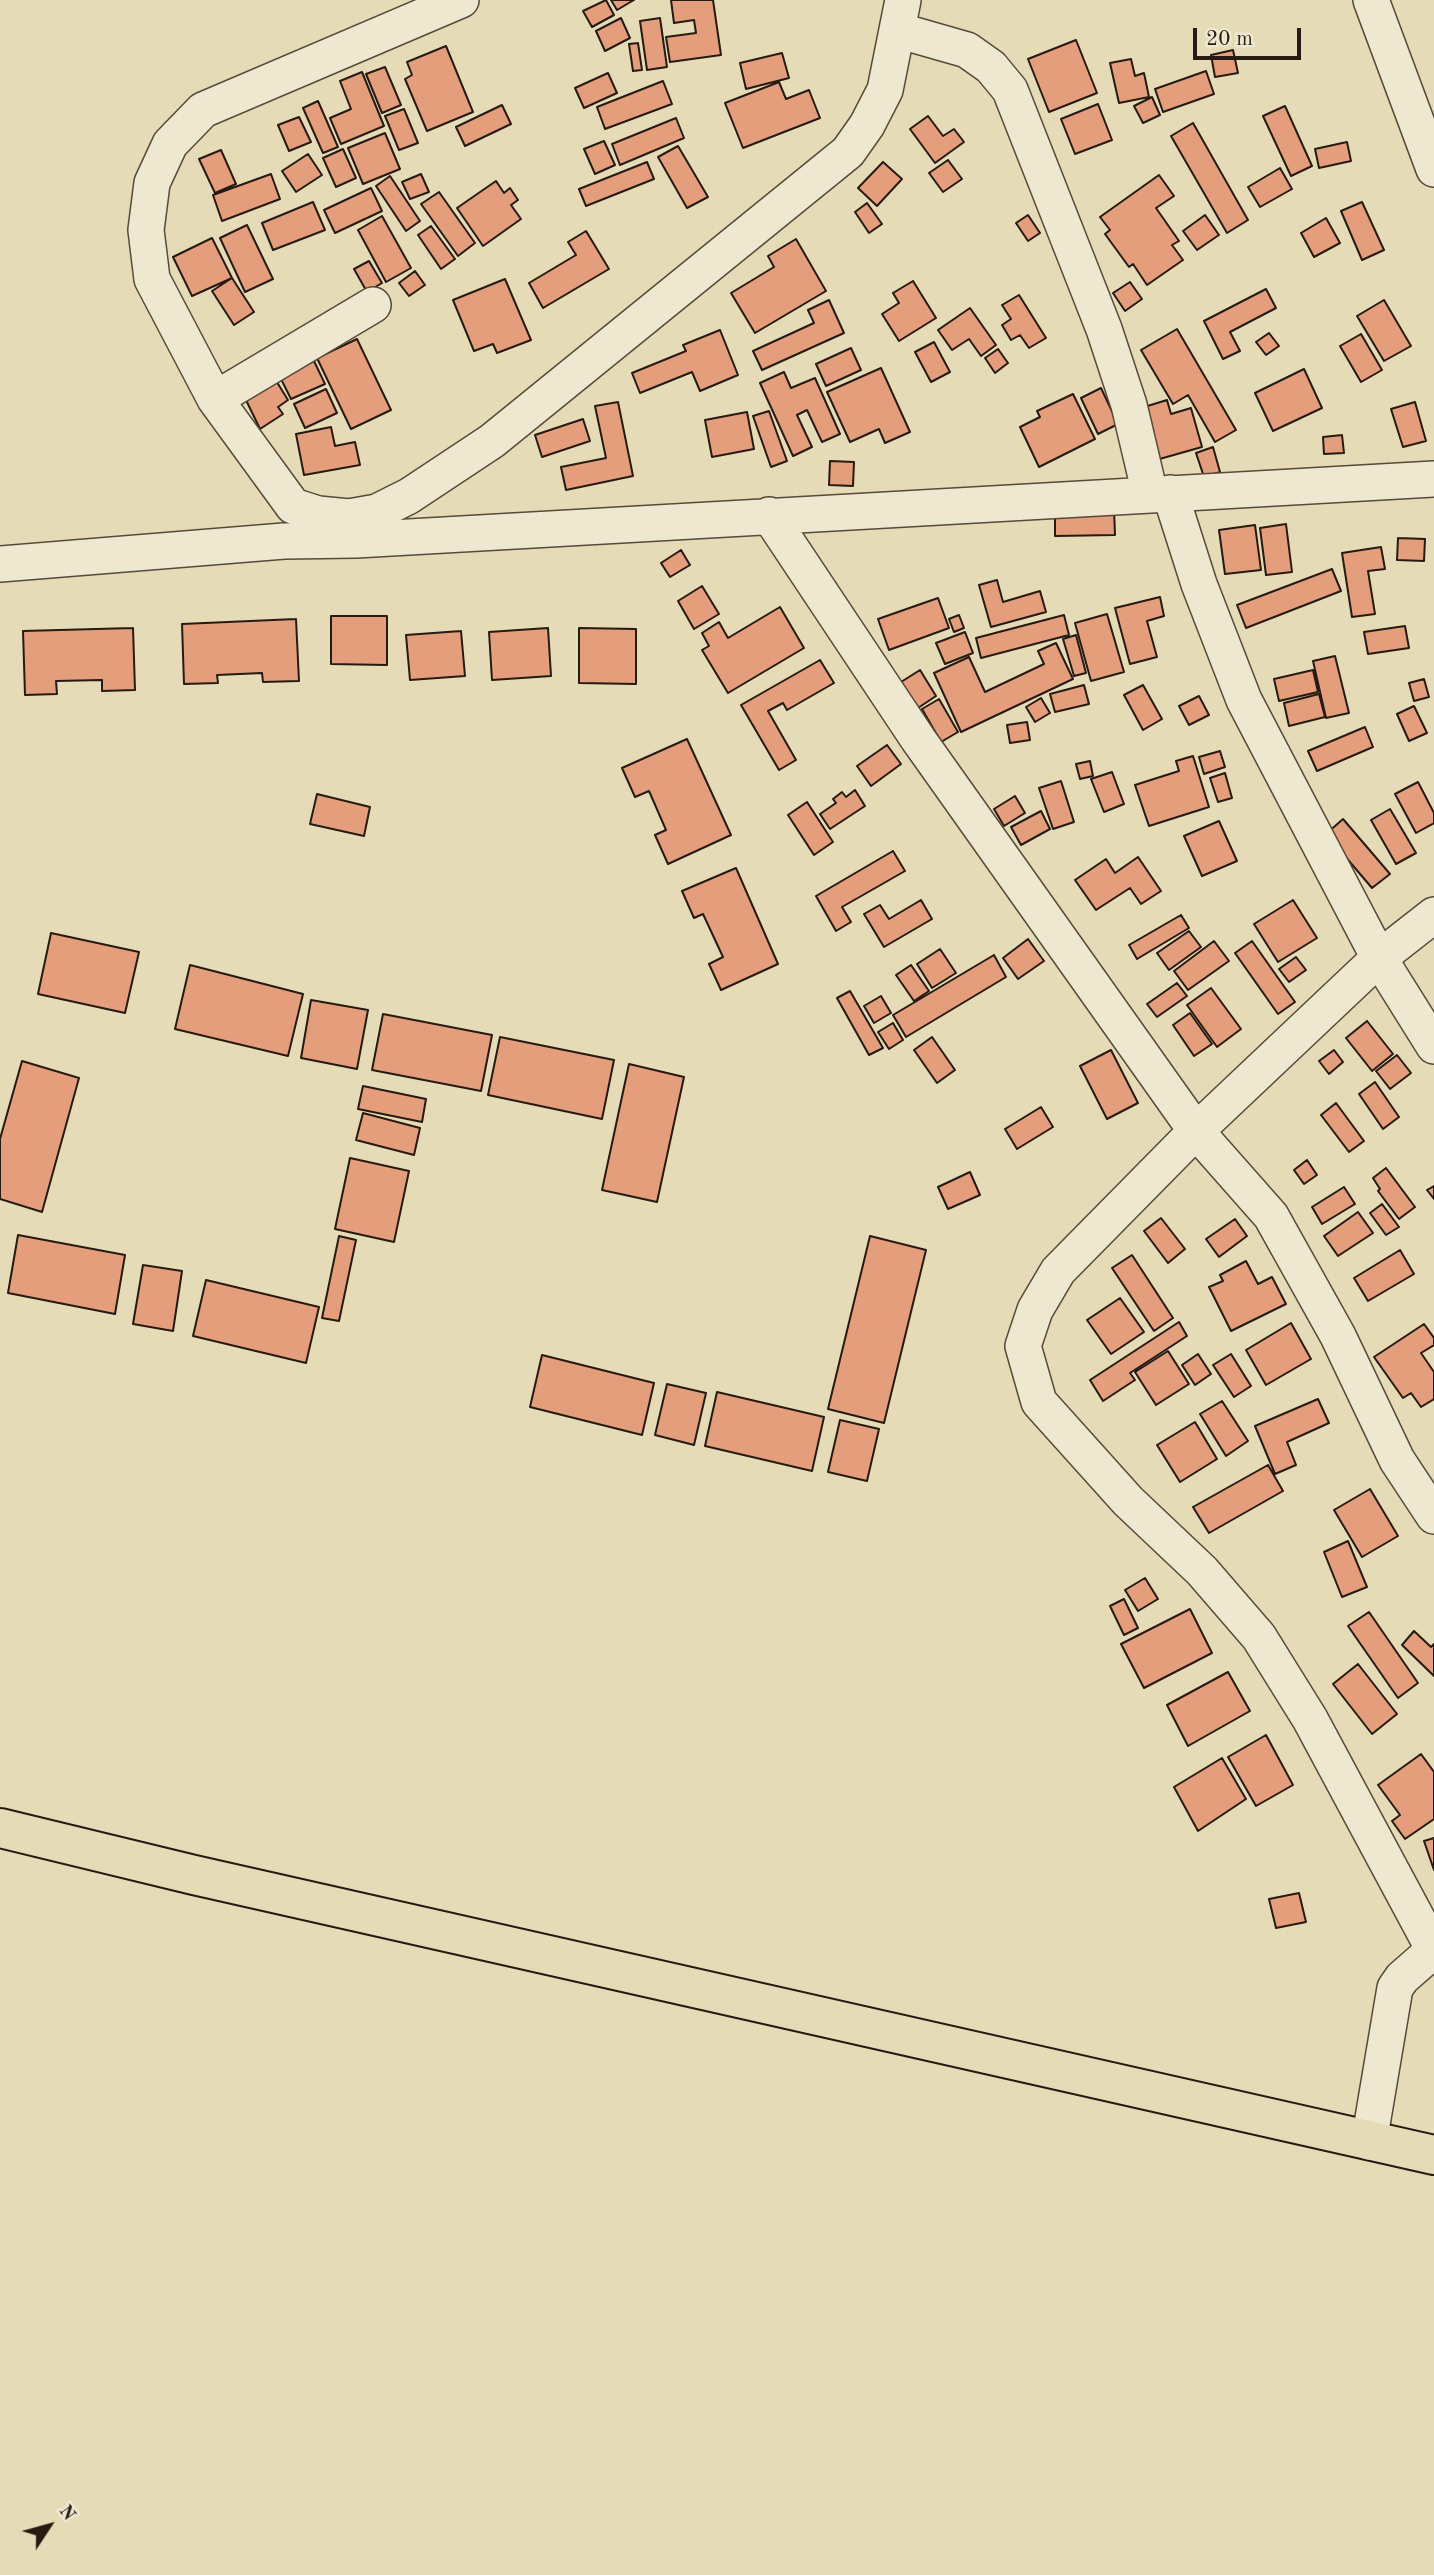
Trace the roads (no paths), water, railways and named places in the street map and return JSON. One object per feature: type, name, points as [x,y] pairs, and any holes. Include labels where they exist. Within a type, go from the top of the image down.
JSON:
[{"type":"main road","points":[[0,1828],[1434,2155]]},
{"type":"street","points":[[461,0],[203,110],[170,144],[152,183],[146,230],[152,279],[215,399],[293,506],[318,514],[349,517],[376,512],[409,496],[492,441],[848,152],[867,125],[885,90],[900,15],[967,50],[991,67],[1010,90],[1104,329],[1160,494],[1199,584],[1244,700],[1379,958],[1434,1046]]},
{"type":"street","points":[[1351,0],[1372,0],[1434,169]]},
{"type":"street","points":[[215,399],[373,305]]},
{"type":"street","points":[[0,564],[284,541],[356,540],[1434,479]]},
{"type":"street","points":[[769,515],[918,739],[1196,1131],[1272,1216],[1338,1336],[1397,1460],[1434,1516]]},
{"type":"street","points":[[1369,2142],[1395,1988],[1402,1978],[1434,1950],[1310,1719],[1259,1637],[1202,1571],[1128,1501],[1059,1428],[1038,1402],[1029,1377],[1023,1346],[1035,1310],[1058,1271],[1196,1131],[1379,958],[1434,915]]}]
